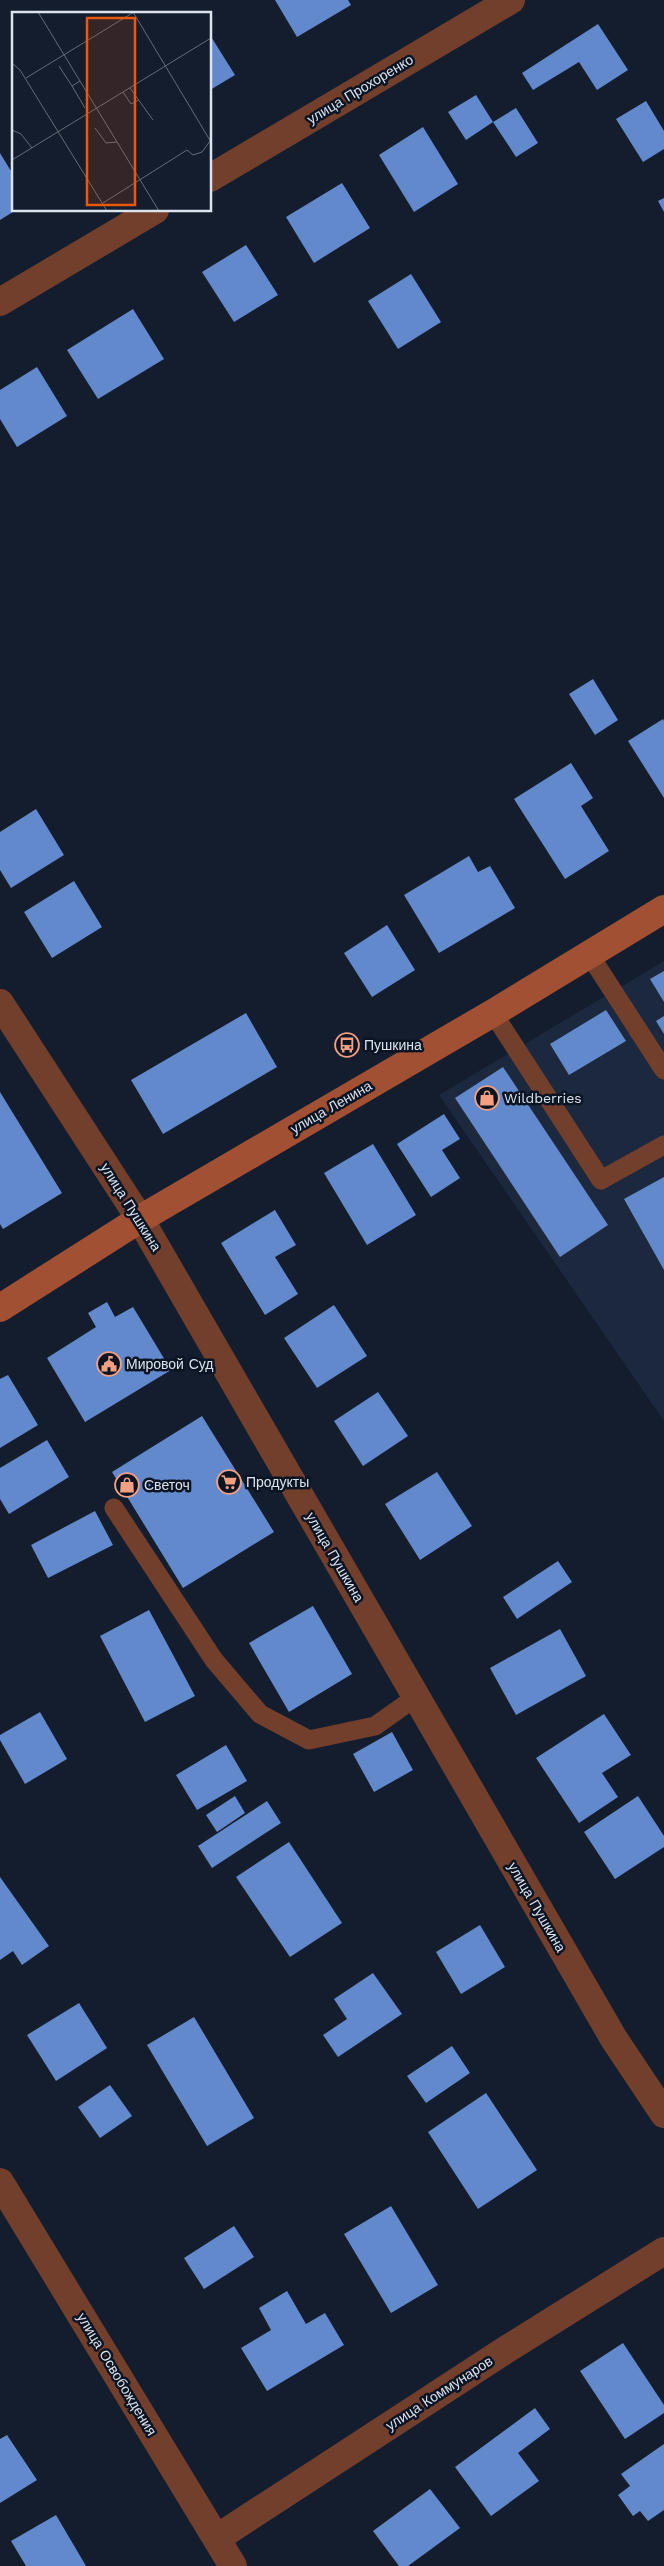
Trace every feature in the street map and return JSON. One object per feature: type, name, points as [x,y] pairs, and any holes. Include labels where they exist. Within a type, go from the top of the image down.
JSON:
[{"type":"main road","name":"улица Ленина","points":[[0,1308],[140,1219],[493,1013],[664,909]]},
{"type":"street","name":"улица Прохоренко","points":[[211,177],[511,0]]},
{"type":"street","points":[[0,302],[153,211]]},
{"type":"street","name":"улица Пушкина","points":[[0,1003],[140,1219],[614,2039],[664,2114]]},
{"type":"street","name":"улица Освобождения","points":[[0,2182],[233,2566]]},
{"type":"street","name":"улица Коммунаров","points":[[217,2538],[499,2354],[664,2250]]},
{"type":"lane","points":[[590,954],[664,1070]]},
{"type":"lane","points":[[493,1013],[601,1180],[664,1144]]},
{"type":"lane","points":[[114,1508],[214,1660],[260,1714],[308,1740],[375,1726],[416,1697]]},
{"type":"shaded area","points":[[664,961],[664,1421],[439,1095]]},
{"type":"building","points":[[275,0],[348,0],[351,5],[297,37]]},
{"type":"building","points":[[598,24],[628,70],[597,90],[579,62],[533,90],[522,73]]},
{"type":"building","points":[[211,37],[235,75],[211,89]]},
{"type":"building","points":[[476,95],[493,122],[466,140],[448,112]]},
{"type":"building","points":[[646,101],[664,131],[664,149],[643,162],[616,119]]},
{"type":"building","points":[[516,108],[538,143],[516,157],[493,122]]},
{"type":"building","points":[[423,127],[458,184],[414,212],[379,155]]},
{"type":"building","points":[[0,153],[12,173],[12,211],[14,211],[0,220]]},
{"type":"building","points":[[342,183],[370,228],[314,263],[286,217]]},
{"type":"building","points":[[664,198],[664,212],[658,201]]},
{"type":"building","points":[[246,245],[278,295],[234,322],[202,272]]},
{"type":"building","points":[[411,274],[441,322],[398,349],[368,301]]},
{"type":"building","points":[[133,309],[164,359],[98,399],[67,350]]},
{"type":"building","points":[[37,367],[67,416],[17,447],[0,419],[0,390]]},
{"type":"building","points":[[593,679],[618,720],[595,735],[569,694]]},
{"type":"building","points":[[663,719],[664,721],[664,798],[628,741]]},
{"type":"building","points":[[571,763],[593,798],[581,806],[609,851],[565,879],[514,799]]},
{"type":"building","points":[[36,809],[64,855],[11,888],[0,870],[0,832]]},
{"type":"building","points":[[469,856],[478,872],[490,866],[515,908],[439,953],[404,895]]},
{"type":"building","points":[[74,881],[102,927],[52,958],[24,912]]},
{"type":"building","points":[[387,925],[415,970],[372,997],[344,953]]},
{"type":"building","points":[[664,971],[664,1002],[650,979]]},
{"type":"building","points":[[606,1010],[626,1041],[569,1075],[550,1044]]},
{"type":"building","points":[[246,1013],[277,1067],[163,1134],[131,1080]]},
{"type":"building","points":[[664,1016],[664,1034],[656,1021]]},
{"type":"building","points":[[503,1067],[608,1225],[560,1257],[455,1098]]},
{"type":"building","points":[[0,1092],[62,1193],[3,1229],[0,1224]]},
{"type":"building","points":[[444,1114],[460,1139],[442,1150],[460,1178],[431,1197],[397,1144]]},
{"type":"building","points":[[373,1144],[416,1215],[367,1245],[324,1173]]},
{"type":"building","points":[[664,1177],[664,1270],[624,1199]]},
{"type":"building","points":[[275,1210],[296,1245],[275,1257],[298,1294],[265,1315],[221,1243]]},
{"type":"building","name":"Мировой Суд","points":[[107,1302],[115,1317],[133,1307],[171,1370],[85,1422],[47,1358],[96,1327],[88,1313]]},
{"type":"building","points":[[334,1305],[367,1356],[317,1388],[284,1338]]},
{"type":"building","points":[[8,1375],[38,1425],[0,1448],[0,1379]]},
{"type":"building","points":[[378,1392],[408,1436],[363,1466],[334,1421]]},
{"type":"building","points":[[202,1416],[274,1532],[183,1588],[112,1472]]},
{"type":"building","points":[[47,1440],[69,1477],[9,1514],[0,1499],[0,1468]]},
{"type":"building","points":[[437,1472],[472,1526],[420,1560],[385,1504]]},
{"type":"building","points":[[95,1511],[113,1545],[48,1578],[31,1545]]},
{"type":"building","points":[[558,1561],[572,1582],[517,1619],[503,1597]]},
{"type":"building","points":[[313,1606],[352,1674],[289,1712],[249,1643]]},
{"type":"building","points":[[149,1610],[195,1696],[145,1722],[100,1636]]},
{"type":"building","points":[[560,1629],[586,1676],[516,1715],[490,1668]]},
{"type":"building","points":[[40,1712],[67,1759],[25,1784],[0,1740],[0,1735]]},
{"type":"building","points":[[604,1714],[631,1755],[602,1773],[618,1797],[579,1823],[536,1758]]},
{"type":"building","points":[[392,1732],[413,1770],[374,1792],[353,1754]]},
{"type":"building","points":[[226,1745],[247,1781],[197,1810],[176,1775]]},
{"type":"building","points":[[235,1796],[245,1813],[217,1832],[206,1815]]},
{"type":"building","points":[[638,1796],[664,1836],[664,1847],[615,1879],[584,1832]]},
{"type":"building","points":[[267,1801],[281,1823],[212,1868],[198,1846]]},
{"type":"building","points":[[289,1842],[342,1923],[290,1957],[236,1877]]},
{"type":"building","points":[[0,1877],[49,1946],[22,1965],[13,1951],[0,1960]]},
{"type":"building","points":[[480,1925],[505,1967],[461,1994],[436,1952]]},
{"type":"building","points":[[373,1973],[402,2014],[338,2057],[323,2035],[347,2019],[334,1999]]},
{"type":"building","points":[[79,2003],[107,2048],[56,2081],[27,2035]]},
{"type":"building","points":[[194,2017],[254,2118],[207,2146],[147,2045]]},
{"type":"building","points":[[452,2046],[470,2073],[426,2103],[407,2076]]},
{"type":"building","points":[[110,2085],[132,2116],[100,2138],[78,2107]]},
{"type":"building","points":[[486,2093],[537,2170],[478,2209],[428,2132]]},
{"type":"building","points":[[391,2206],[438,2285],[391,2313],[344,2234]]},
{"type":"building","points":[[234,2226],[254,2257],[204,2289],[184,2258]]},
{"type":"building","points":[[287,2291],[306,2324],[325,2313],[344,2345],[267,2391],[241,2348],[271,2330],[259,2308]]},
{"type":"building","points":[[623,2343],[664,2405],[664,2413],[625,2439],[580,2371]]},
{"type":"building","points":[[535,2408],[550,2429],[518,2453],[539,2481],[491,2516],[455,2467]]},
{"type":"building","points":[[7,2435],[37,2480],[0,2503],[0,2439]]},
{"type":"building","points":[[664,2444],[664,2510],[648,2521],[640,2511],[633,2516],[618,2495],[630,2486],[621,2474]]},
{"type":"building","points":[[430,2489],[460,2528],[408,2566],[399,2566],[373,2531]]},
{"type":"building","points":[[56,2515],[86,2566],[26,2566],[11,2541]]},
{"type":"place","name":"Пушкина","points":[[347,1045]]},
{"type":"place","name":"Wildberries","points":[[487,1098]]},
{"type":"place","name":"Мировой Суд","points":[[109,1364]]},
{"type":"place","name":"Продукты","points":[[229,1482]]},
{"type":"place","name":"Светоч","points":[[127,1485]]}]
